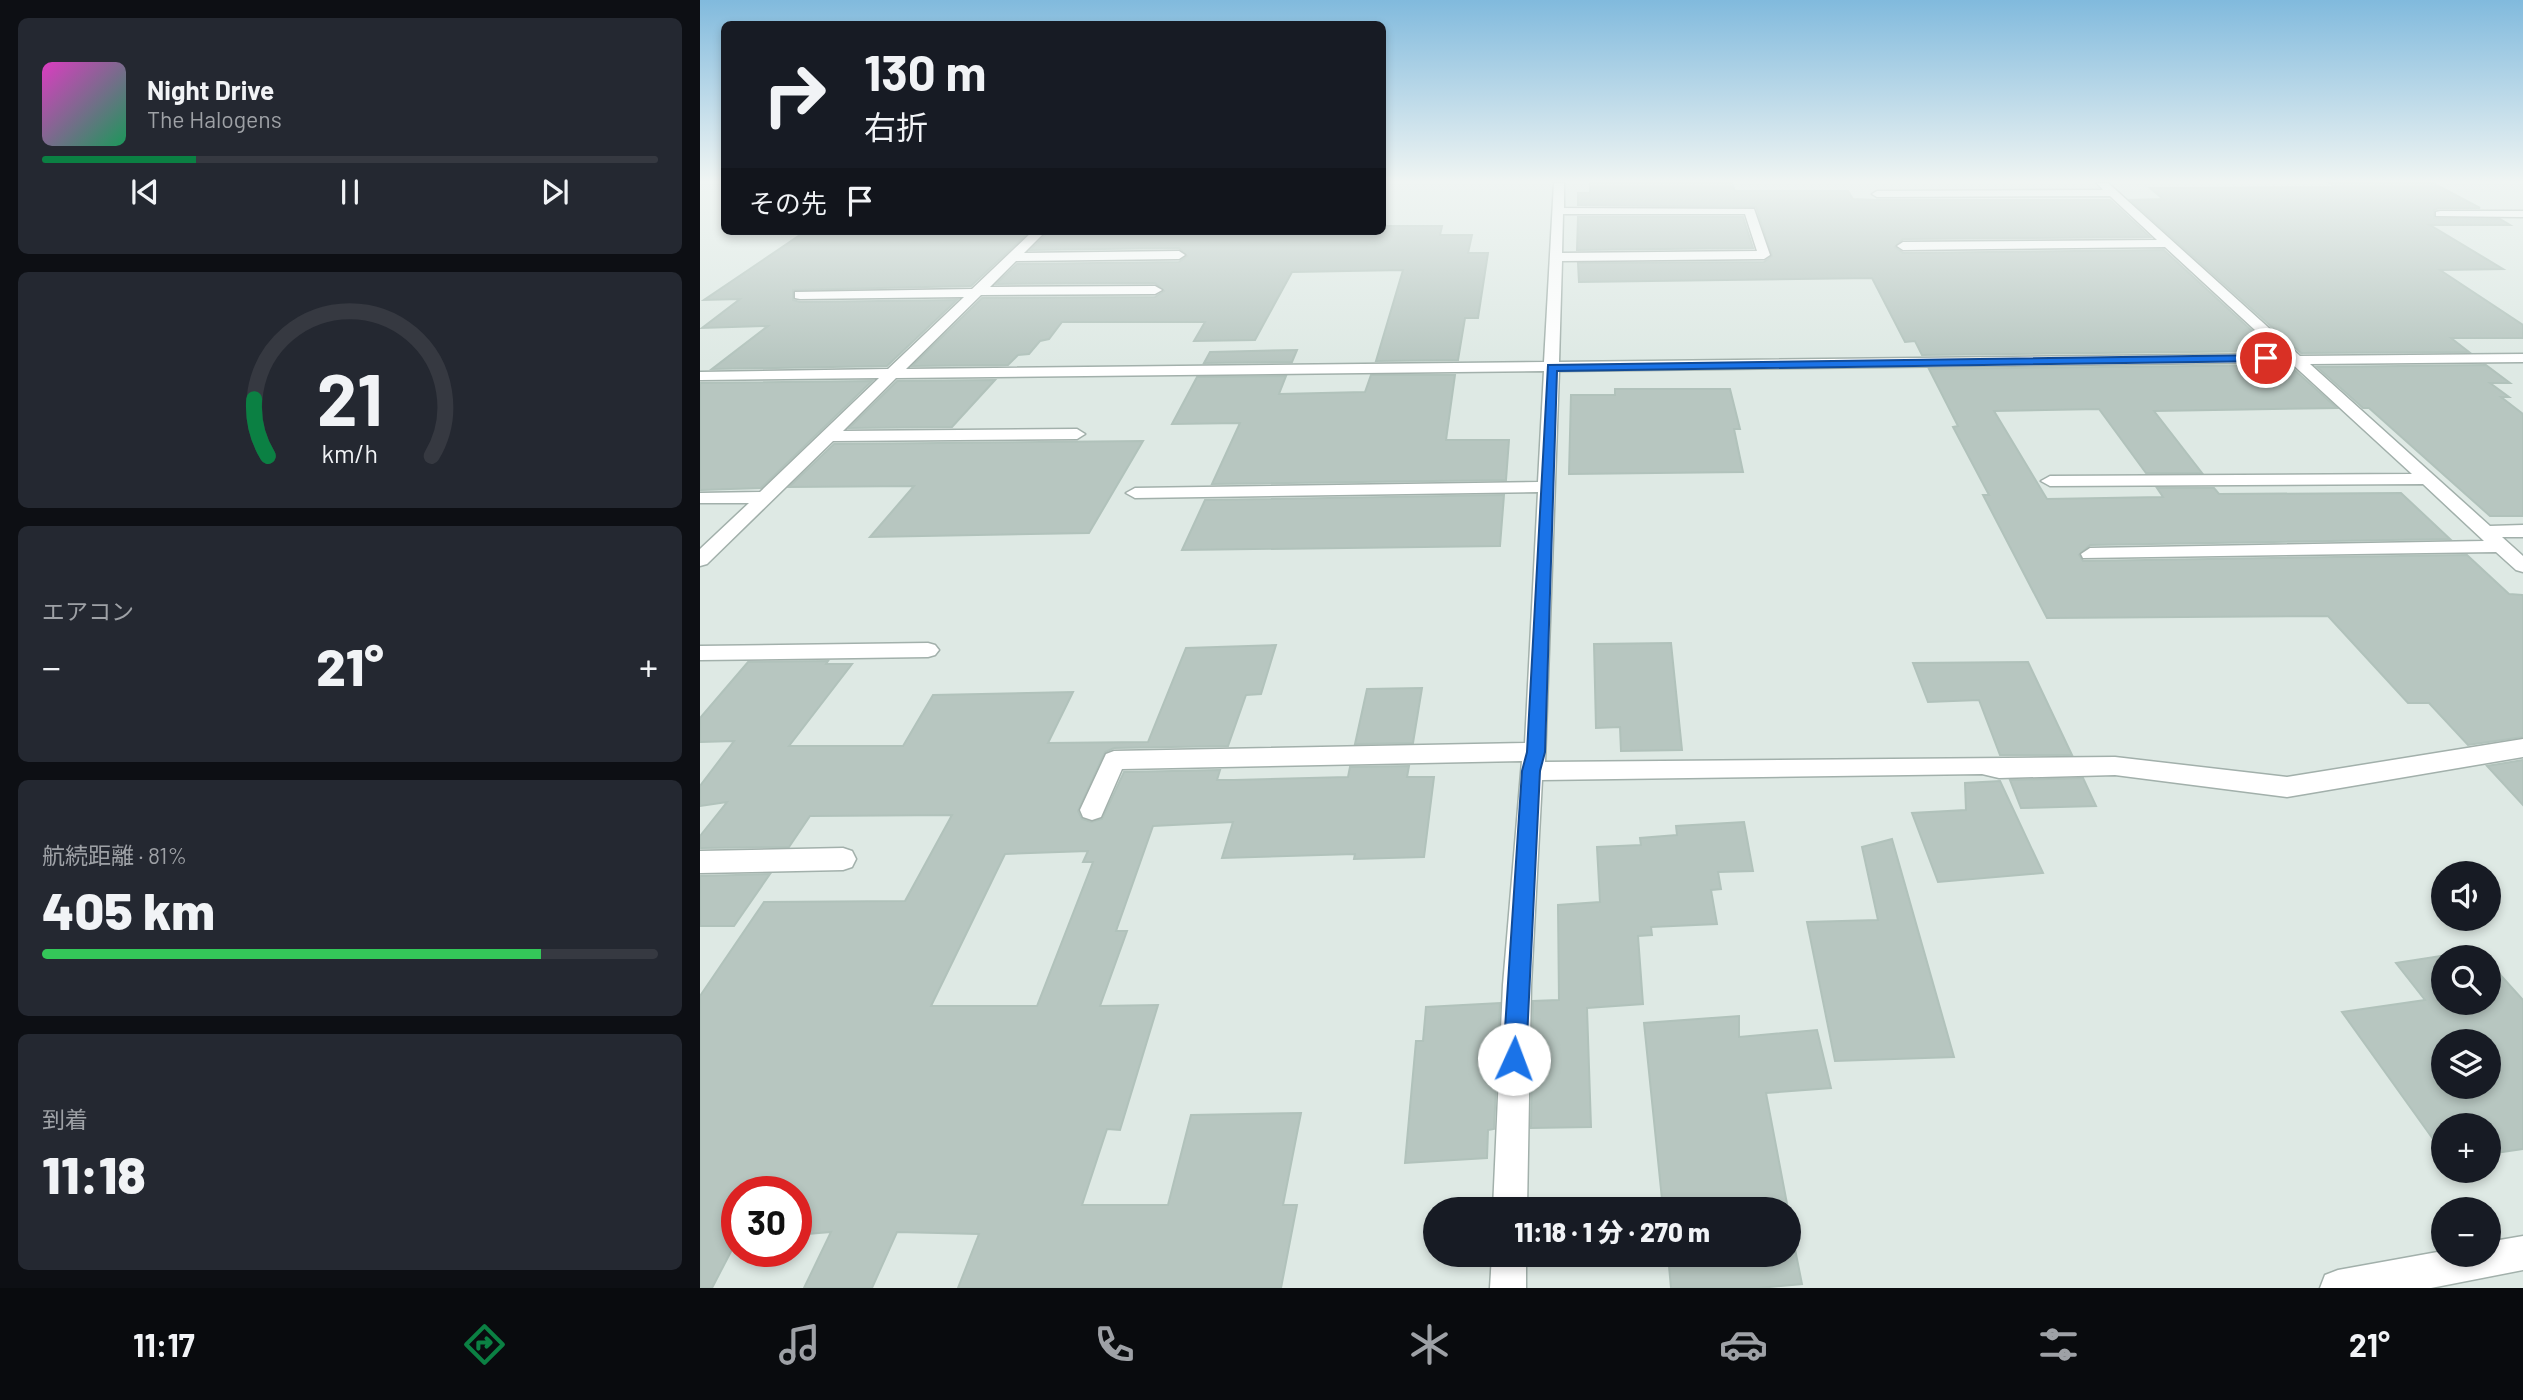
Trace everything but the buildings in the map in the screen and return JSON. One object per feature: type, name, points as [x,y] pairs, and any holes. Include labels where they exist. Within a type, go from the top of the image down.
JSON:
[{"type":"street","points":[[700,560],[1028,243]]},
{"type":"street","points":[[1510,1197],[1517,985],[1533,761],[1556,243]]},
{"type":"street","points":[[1555,257],[1764,255],[1760,243]]},
{"type":"street","points":[[1903,246],[2159,243]]},
{"type":"street","points":[[2168,243],[2523,566]]},
{"type":"street","points":[[1014,257],[1180,255]]},
{"type":"street","points":[[800,295],[1155,290]]},
{"type":"street","points":[[700,376],[2523,358]]},
{"type":"street","points":[[828,436],[1077,434]]},
{"type":"street","points":[[2050,481],[2427,478]]},
{"type":"street","points":[[1135,493],[1546,487]]},
{"type":"street","points":[[700,498],[765,497]]},
{"type":"street","points":[[2487,532],[2523,531]]},
{"type":"street","points":[[2090,554],[2502,546]]},
{"type":"street","points":[[700,653],[928,650]]},
{"type":"street","points":[[1092,810],[1114,760],[1982,765],[1999,769],[2115,766],[2287,788],[2523,748]]},
{"type":"street","points":[[700,862],[843,859]]},
{"type":"street","points":[[2338,1288],[2523,1253]]},
{"type":"street","points":[[1508,1288],[1509,1267]]},
{"type":"route","points":[[1514,1059],[1531,771],[1536,752],[1552,368],[2266,358]]}]
